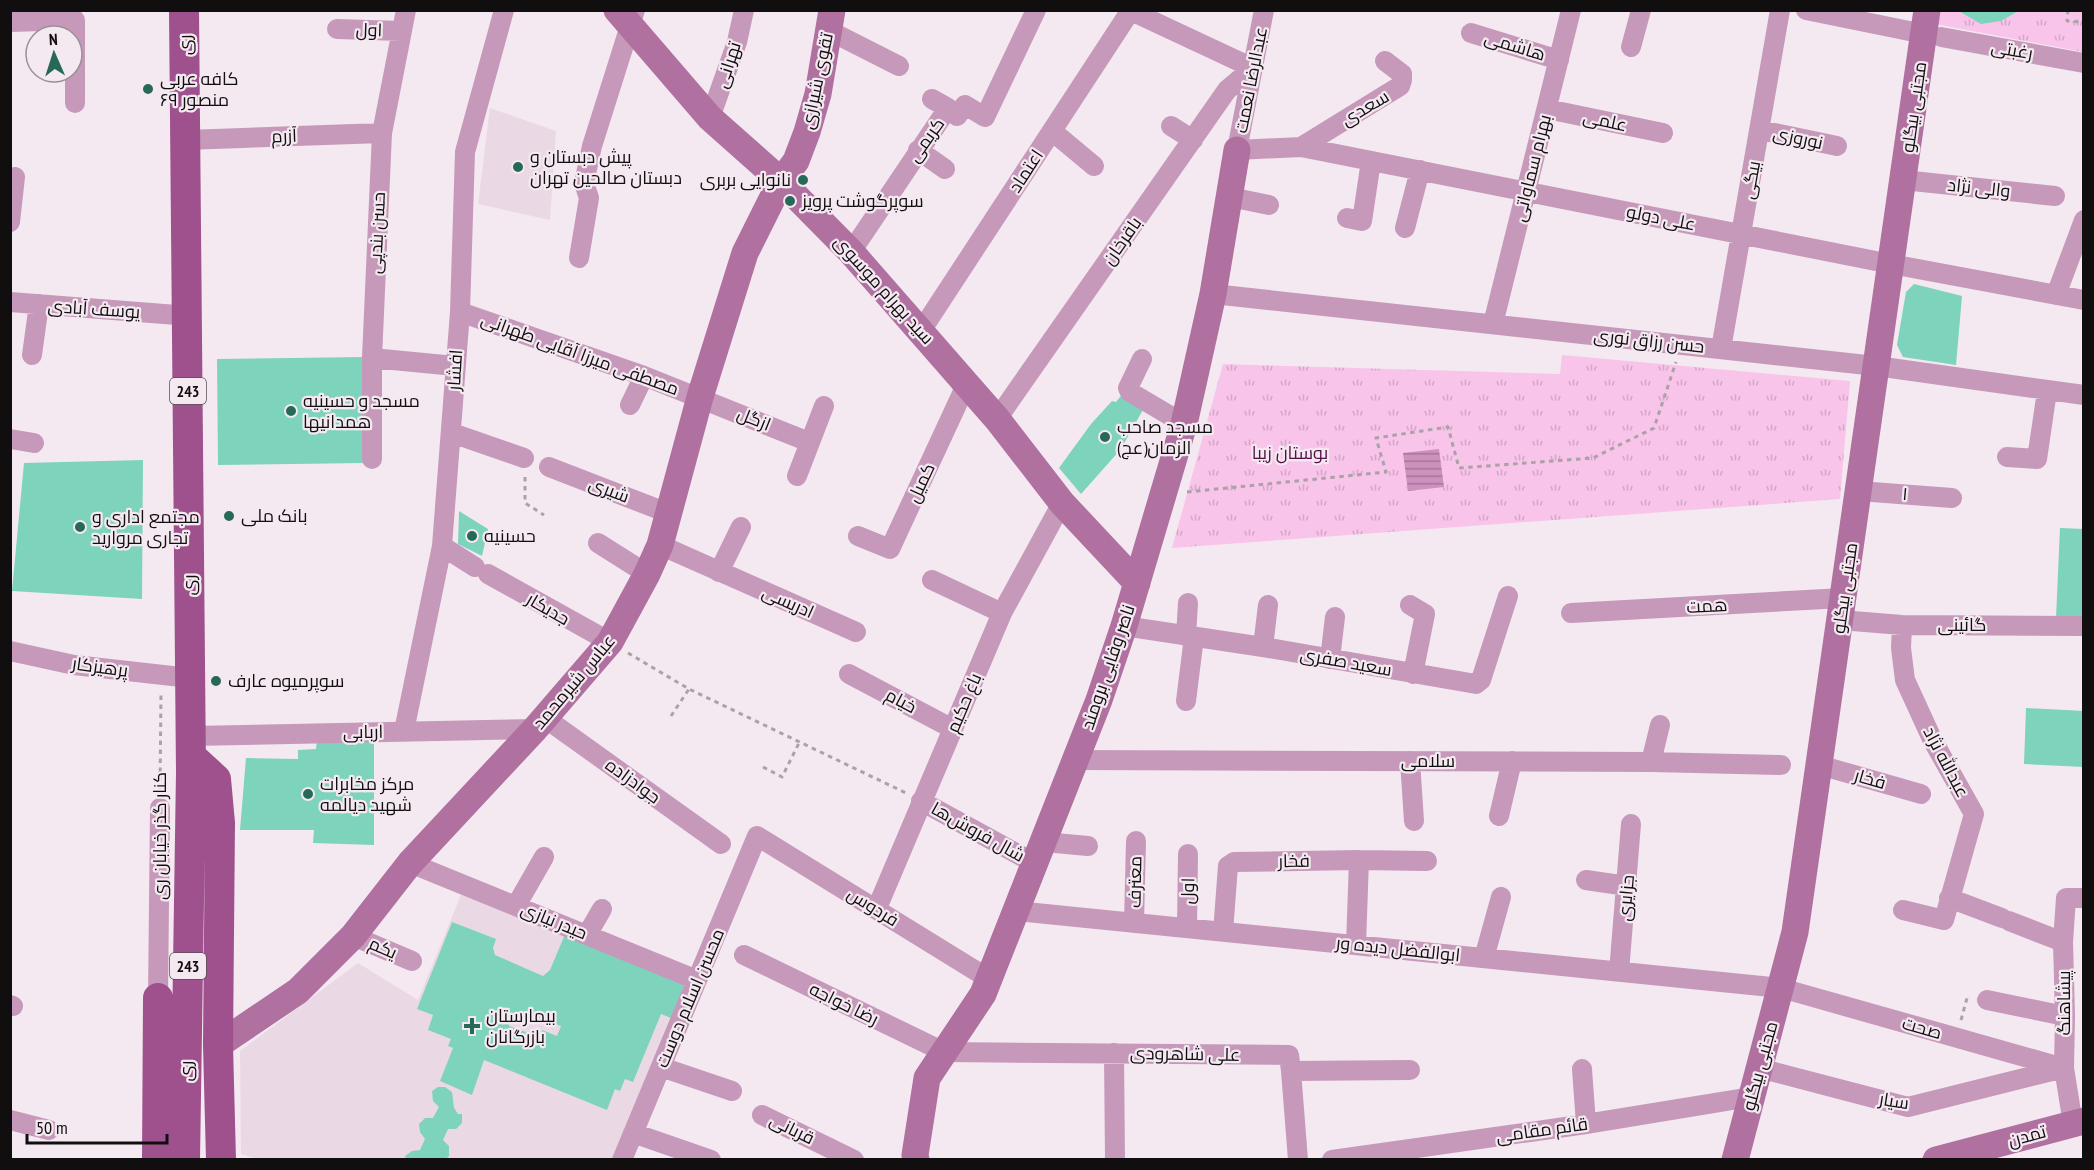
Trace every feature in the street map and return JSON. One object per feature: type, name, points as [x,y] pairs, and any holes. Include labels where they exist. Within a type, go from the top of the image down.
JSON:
[{"type":"main road","name":"ری","points":[[184,10],[186,140],[175,676],[191,755],[185,1160]]},
{"type":"main road","points":[[191,755],[216,779],[220,823],[218,1045],[221,1160]]},
{"type":"main road","points":[[157,1160],[158,998]]},
{"type":"street","name":"حسن بندپی","points":[[372,459],[372,358],[382,133],[406,10]]},
{"type":"street","name":"افشار","points":[[404,731],[442,546],[460,312],[465,152],[504,10]]},
{"type":"street","name":"تهرانی","points":[[710,118],[737,42],[744,10]]},
{"type":"street","name":"کریمی","points":[[851,252],[918,150],[940,104],[957,116],[965,105],[985,117],[1036,10]]},
{"type":"street","name":"عبدالرضا نعمت","points":[[1238,150],[1264,10]]},
{"type":"street","name":"بهرام سماواتی","points":[[1493,324],[1571,10]]},
{"type":"street","points":[[1631,47],[1641,10]]},
{"type":"street","name":"بیگی","points":[[1721,349],[1780,10]]},
{"type":"street","name":"رغبتی","points":[[1806,10],[1931,27],[2084,63]]},
{"type":"street","points":[[1130,11],[1253,68]]},
{"type":"street","name":"اعتماد","points":[[921,330],[1130,11]]},
{"type":"street","name":"سید بهرام موسوی","points":[[628,16],[710,118],[781,182],[851,252],[997,419],[1062,503],[1137,583]]},
{"type":"street","points":[[579,258],[588,198],[584,183],[628,16]]},
{"type":"street","points":[[10,22],[75,20],[75,103]]},
{"type":"street","points":[[830,20],[899,66]]},
{"type":"street","name":"تقوی شیرازی","points":[[781,182],[796,161],[807,132],[818,94],[830,20]]},
{"type":"street","name":"مجتبی بیگلو","points":[[1735,1160],[1796,932],[1903,180],[1931,27]]},
{"type":"street","name":"اول","points":[[338,29],[401,31]]},
{"type":"street","name":"هاشمی","points":[[1470,33],[1559,60]]},
{"type":"street","name":"سعدی","points":[[1301,147],[1400,86],[1402,74],[1385,61]]},
{"type":"street","name":"باقرخان","points":[[997,419],[1227,90],[1253,68]]},
{"type":"street","name":"علمی","points":[[1547,109],[1663,133]]},
{"type":"street","points":[[1171,126],[1193,140]]},
{"type":"street","name":"نوروزی","points":[[1760,130],[1837,146]]},
{"type":"street","points":[[1052,131],[1094,166]]},
{"type":"street","name":"آزرم","points":[[186,140],[382,133]]},
{"type":"street","name":"علی دولو","points":[[1238,150],[1301,147],[2084,300]]},
{"type":"street","points":[[918,150],[945,169]]},
{"type":"street","name":"ناصر وفایی برومند","points":[[916,1160],[927,1078],[983,994],[1099,700],[1124,626],[1184,424],[1213,294],[1238,150]]},
{"type":"street","points":[[1347,218],[1362,221],[1371,160]]},
{"type":"street","points":[[1405,228],[1420,170]]},
{"type":"street","points":[[10,222],[15,177]]},
{"type":"street","name":"والی نژاد","points":[[1903,180],[2055,196]]},
{"type":"street","name":"عباس شیرمحمد","points":[[218,1045],[298,991],[353,936],[410,863],[581,678],[610,642],[660,545],[700,397],[746,253],[781,182]]},
{"type":"street","points":[[1230,196],[1269,205]]},
{"type":"street","points":[[2056,295],[2084,220]]},
{"type":"street","name":"حسن رزاق نوری","points":[[1213,294],[1876,366],[2084,395]]},
{"type":"street","name":"یوسف آبادی","points":[[10,302],[177,315]]},
{"type":"street","points":[[32,355],[39,304]]},
{"type":"street","name":"مصطفی میرزا آقایی طهرانی","points":[[460,312],[700,397]]},
{"type":"street","points":[[372,358],[455,366]]},
{"type":"street","points":[[1142,359],[1128,388],[1130,392],[1184,424]]},
{"type":"street","points":[[630,405],[644,376]]},
{"type":"street","name":"کمیل","points":[[858,536],[890,549],[966,385]]},
{"type":"street","points":[[2007,457],[2037,459],[2048,391]]},
{"type":"street","name":"ازگل","points":[[700,397],[809,442]]},
{"type":"street","points":[[797,476],[824,406]]},
{"type":"street","points":[[452,433],[524,458]]},
{"type":"street","points":[[10,439],[34,443]]},
{"type":"street","name":"شیری","points":[[549,467],[668,513]]},
{"type":"street","name":"۱","points":[[1859,491],[1952,498]]},
{"type":"street","name":"باغ حکیم","points":[[877,908],[1002,613],[1062,503]]},
{"type":"street","points":[[719,572],[741,526]]},
{"type":"street","points":[[598,543],[647,574]]},
{"type":"street","name":"ادریسی","points":[[660,545],[856,632]]},
{"type":"street","name":"جدیکار","points":[[442,546],[610,642]]},
{"type":"street","points":[[932,580],[1002,613]]},
{"type":"street","name":"سعید صفری","points":[[1124,626],[1263,647],[1476,684],[1481,680],[1508,596]]},
{"type":"street","points":[[1186,701],[1190,636],[1188,603]]},
{"type":"street","points":[[1263,647],[1268,605]]},
{"type":"street","points":[[1410,605],[1425,614],[1413,674]]},
{"type":"street","name":"همت","points":[[1570,613],[1842,609]]},
{"type":"street","name":"گائینی","points":[[1842,609],[1902,625],[2084,626]]},
{"type":"street","points":[[1330,659],[1335,617]]},
{"type":"street","name":"عبدالله نژاد","points":[[1902,625],[1901,648],[1905,680],[1933,741],[1974,814],[1944,921],[1903,910]]},
{"type":"street","name":"پرهیزکار","points":[[10,651],[74,665],[175,676]]},
{"type":"street","name":"خیام","points":[[849,674],[953,729]]},
{"type":"street","name":"اربابی","points":[[191,755],[404,731],[540,723]]},
{"type":"street","name":"جوادزاده","points":[[540,723],[721,844]]},
{"type":"street","points":[[1651,762],[1660,725]]},
{"type":"street","name":"سلامی","points":[[1074,760],[1651,762],[1781,765]]},
{"type":"street","points":[[1410,761],[1414,821]]},
{"type":"street","points":[[1499,816],[1512,762]]},
{"type":"street","name":"فخار","points":[[1819,765],[1921,794]]},
{"type":"street","name":"شال فروش‌ها","points":[[921,801],[1039,852]]},
{"type":"street","name":"کنار گذر خیابان ری","points":[[158,998],[160,808]]},
{"type":"street","name":"جزایری","points":[[1619,972],[1631,824]]},
{"type":"street","name":"فردوس","points":[[757,836],[989,979]]},
{"type":"street","name":"محسن اسلام دوست","points":[[622,1160],[757,836]]},
{"type":"street","name":"معترف","points":[[1134,923],[1136,841]]},
{"type":"street","points":[[1039,852],[1088,846]]},
{"type":"street","name":"اول","points":[[1187,928],[1188,854]]},
{"type":"street","points":[[516,906],[543,857]]},
{"type":"street","points":[[1356,945],[1359,860]]},
{"type":"street","name":"فخار","points":[[1223,932],[1228,866],[1234,862],[1427,861]]},
{"type":"street","name":"حیدر نیازی","points":[[410,863],[697,980]]},
{"type":"street","points":[[1586,880],[1627,886]]},
{"type":"street","points":[[1484,958],[1501,897]]},
{"type":"street","points":[[1949,898],[2063,942]]},
{"type":"street","name":"پیشاهنگ","points":[[2078,1123],[2064,1068],[2063,942],[2066,898],[2084,898]]},
{"type":"street","points":[[588,935],[602,909]]},
{"type":"street","name":"ابوالفضل دیده ور","points":[[1016,911],[1781,988]]},
{"type":"street","name":"یکم","points":[[353,936],[412,961]]},
{"type":"street","name":"رضا خواجه","points":[[744,955],[944,1052]]},
{"type":"street","name":"صحت","points":[[1781,988],[2064,1068]]},
{"type":"street","points":[[1987,1000],[2065,1016]]},
{"type":"street","name":"علی شاهرودی","points":[[944,1052],[1289,1055],[1291,1071]]},
{"type":"street","points":[[1114,1053],[1115,1160]]},
{"type":"street","points":[[660,1068],[732,1090]]},
{"type":"street","name":"سیار","points":[[1759,1068],[1908,1107],[2064,1068]]},
{"type":"street","points":[[1582,1069],[1586,1124]]},
{"type":"street","points":[[1298,1160],[1291,1071],[1410,1070]]},
{"type":"street","name":"قائم مقامی","points":[[1332,1160],[1452,1151],[1586,1124],[1751,1097]]},
{"type":"street","name":"قربانی","points":[[762,1114],[854,1160]]},
{"type":"street","points":[[10,1119],[49,1130]]},
{"type":"street","name":"تمدن","points":[[1936,1160],[2078,1123]]},
{"type":"street","points":[[633,1133],[711,1160]]},
{"type":"path","points":[[2068,10],[2067,21],[2084,22]]},
{"type":"path","points":[[1164,494],[1386,472],[1376,438],[1448,427],[1459,468],[1593,458],[1654,428],[1682,345]]},
{"type":"path","points":[[524,458],[525,503],[544,515]]},
{"type":"path","points":[[610,642],[689,689],[921,801]]},
{"type":"path","name":"کنار گذر خیابان ری","points":[[160,808],[175,676]]},
{"type":"path","points":[[671,716],[689,689]]},
{"type":"path","points":[[763,767],[782,777],[799,743]]},
{"type":"shaded area","name":"پیش دبستان و دبستان صالحین تهران","points":[[490,108],[556,131],[550,220],[478,204]]},
{"type":"shaded area","points":[[1439,449],[1444,487],[1408,491],[1403,453]]},
{"type":"shaded area","name":"بیمارستان بازرگانان","points":[[463,890],[688,981],[617,1159],[257,1159],[241,1154],[240,1051],[358,963],[418,1000]]},
{"type":"green space","points":[[1938,11],[2083,11],[2083,52],[1935,24]]},
{"type":"green space","name":"بوستان زیبا","points":[[1562,355],[1850,381],[1840,499],[1172,548],[1223,364],[1560,374]]},
{"type":"building","points":[[1957,10],[2020,10],[2001,21],[1981,24]]},
{"type":"building","points":[[1914,284],[1962,296],[1956,365],[1903,357],[1897,345],[1906,292]]},
{"type":"building","name":"مسجد و حسینیه همدانیها","points":[[364,357],[365,463],[218,465],[217,359]]},
{"type":"building","name":"مسجد صاحب الزمان(عج)","points":[[1124,392],[1144,408],[1121,449],[1081,494],[1059,468],[1091,424],[1112,401],[1116,402]]},
{"type":"building","name":"مجتمع اداری و تجاری مروارید","points":[[143,460],[142,599],[12,591],[24,463]]},
{"type":"building","name":"حسینیه","points":[[459,511],[488,529],[482,556],[458,544]]},
{"type":"building","points":[[2060,528],[2084,529],[2084,619],[2056,618]]},
{"type":"building","points":[[2026,708],[2084,711],[2084,767],[2024,764]]},
{"type":"building","name":"مرکز مخابرات شهید دیالمه","points":[[374,737],[374,845],[313,843],[314,830],[240,830],[246,758],[298,759],[298,750],[316,749],[317,738]]},
{"type":"building","points":[[452,922],[496,939],[493,948],[495,955],[543,976],[550,970],[566,932],[686,980],[671,1018],[661,1014],[633,1082],[625,1079],[620,1091],[615,1089],[607,1110],[484,1060],[472,1095],[440,1081],[453,1048],[448,1046],[451,1039],[428,1030],[433,1015],[417,1009]],"holes":[[[524,1013],[561,1026],[557,1036],[542,1030],[540,1037],[509,1026],[512,1017],[521,1020]]]},
{"type":"building","points":[[438,1087],[445,1087],[452,1092],[454,1108],[458,1114],[462,1114],[462,1123],[456,1129],[448,1129],[443,1140],[449,1146],[449,1156],[445,1160],[406,1160],[405,1156],[412,1151],[420,1150],[425,1139],[420,1132],[419,1124],[425,1118],[433,1118],[439,1107],[433,1101],[432,1091]]},
{"type":"place","name":"کافه عربی منصور ۶۹","points":[[148,89]]},
{"type":"place","name":"پیش دبستان و دبستان صالحین تهران","points":[[518,167]]},
{"type":"place","name":"نانوایی بربری","points":[[803,180]]},
{"type":"place","name":"سوپرگوشت پرویز","points":[[790,201]]},
{"type":"place","name":"مسجد و حسینیه همدانیها","points":[[291,411]]},
{"type":"place","name":"مسجد صاحب الزمان(عج)","points":[[1105,437]]},
{"type":"place","name":"بانک ملی","points":[[229,516]]},
{"type":"place","name":"مجتمع اداری و تجاری مروارید","points":[[80,527]]},
{"type":"place","name":"حسینیه","points":[[472,536]]},
{"type":"place","name":"سوپرمیوه عارف","points":[[216,681]]},
{"type":"place","name":"مرکز مخابرات شهید دیالمه","points":[[308,794]]},
{"type":"place","name":"بیمارستان بازرگانان","points":[[472,1026]]}]
